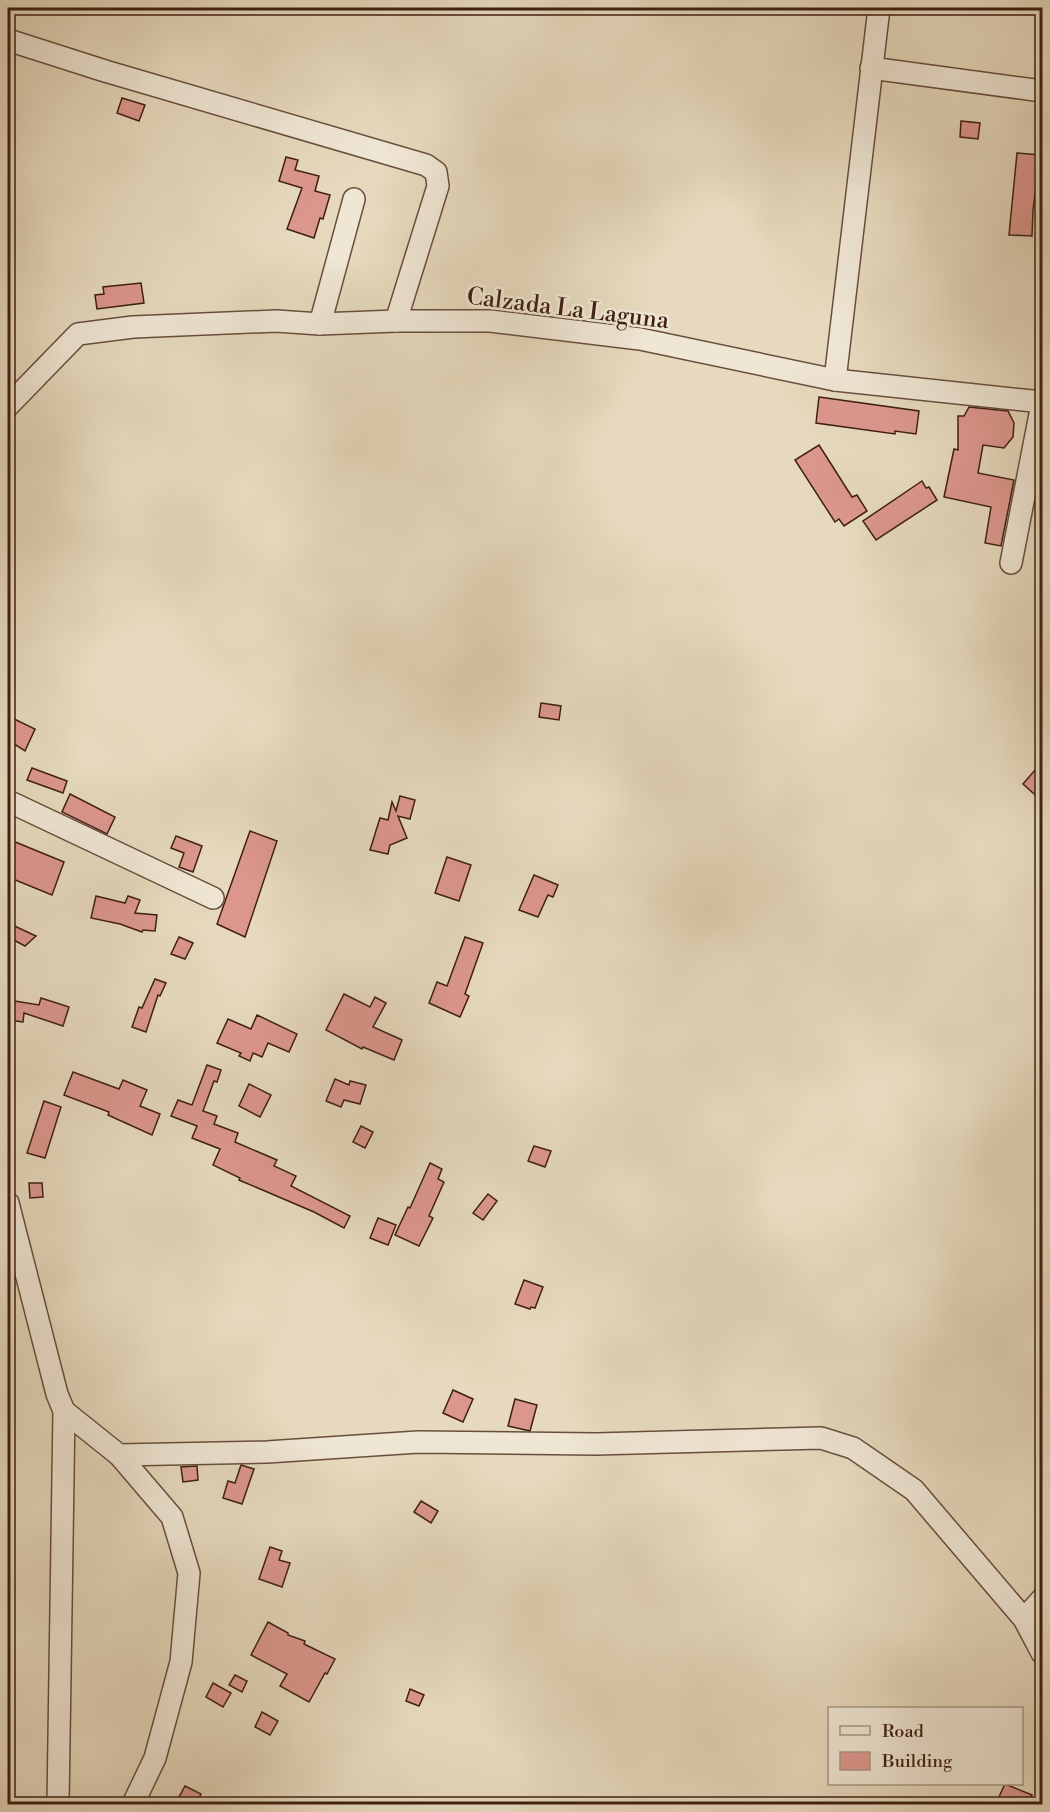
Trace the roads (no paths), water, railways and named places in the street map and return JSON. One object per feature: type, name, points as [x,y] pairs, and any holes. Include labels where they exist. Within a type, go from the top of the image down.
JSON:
[{"type":"street","points":[[835,380],[879,8]]},
{"type":"street","points":[[8,40],[105,71],[426,165],[436,172],[438,186],[396,321]]},
{"type":"street","points":[[872,68],[1042,91]]},
{"type":"street","points":[[320,324],[354,199]]},
{"type":"street","name":"Calzada La Laguna","points":[[8,406],[78,334],[133,327],[276,321],[320,324],[490,321],[640,339],[835,380],[1042,403]]},
{"type":"street","points":[[1011,562],[1042,403]]},
{"type":"street","points":[[8,801],[213,898]]},
{"type":"street","points":[[8,1203],[57,1394],[64,1411],[58,1804]]},
{"type":"street","points":[[64,1411],[119,1455],[172,1517],[189,1573],[181,1662],[155,1758],[134,1804]]},
{"type":"street","points":[[119,1455],[267,1452],[428,1442],[596,1444],[821,1438],[853,1448],[914,1490],[1024,1619],[1042,1653]]},
{"type":"street","points":[[1024,1619],[1042,1599]]}]
